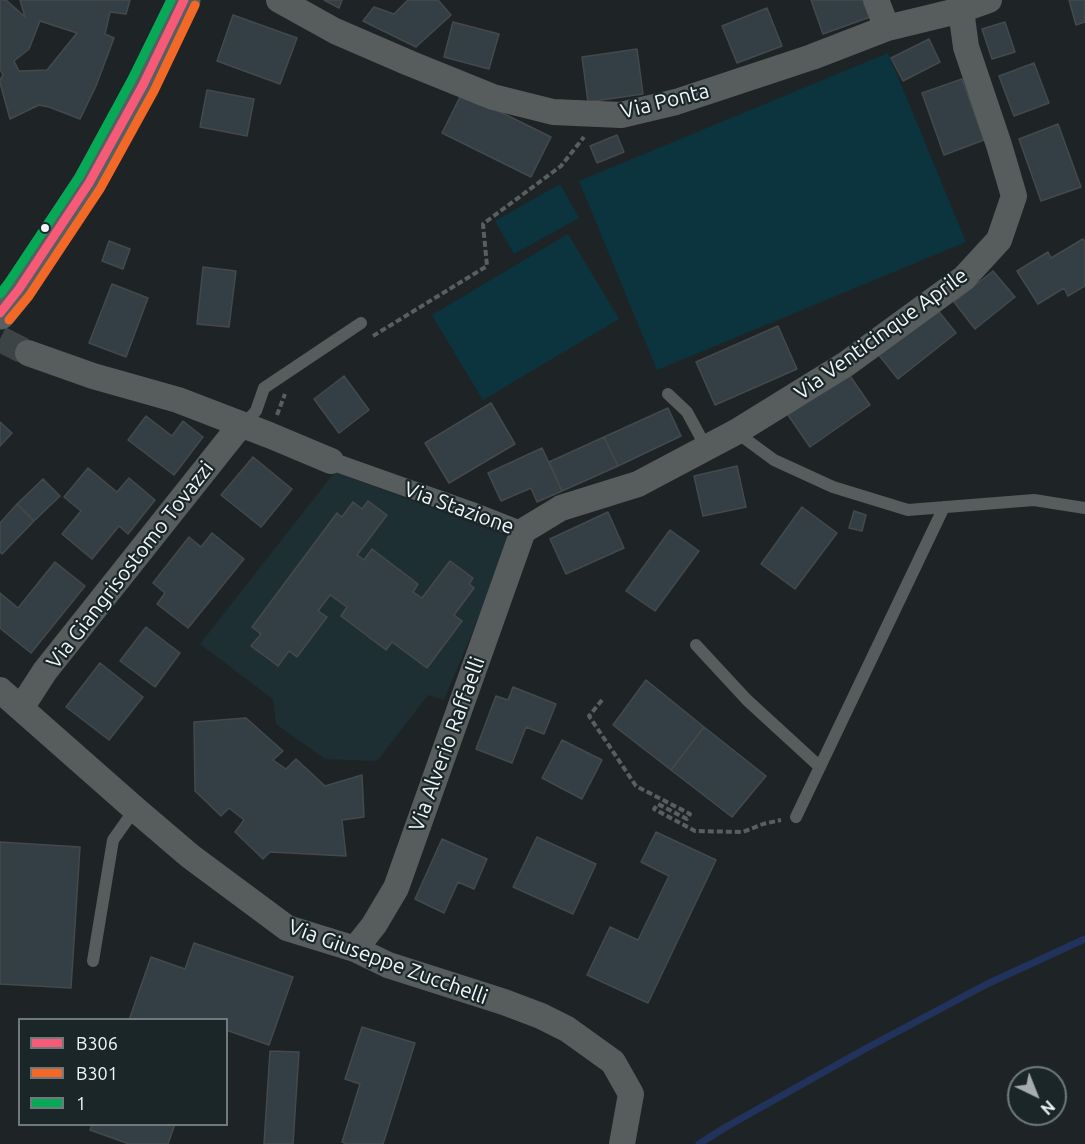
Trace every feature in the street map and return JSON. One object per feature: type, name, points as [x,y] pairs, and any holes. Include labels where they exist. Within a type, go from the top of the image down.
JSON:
[{"type":"main road","points":[[9,301],[89,183],[143,85],[184,0]]},
{"type":"street","name":"Via Ponta","points":[[279,0],[335,31],[493,97],[553,112],[621,115],[676,102],[812,57],[887,28],[961,10],[988,0]]},
{"type":"street","points":[[876,0],[887,28]]},
{"type":"street","name":"Via Venticinque Aprile","points":[[736,432],[855,358],[964,278],[999,240],[1014,196],[966,47],[961,10]]},
{"type":"street","name":"Via Stazione","points":[[28,353],[93,376],[178,400],[331,461],[523,531],[561,508],[638,484],[736,432]]},
{"type":"street","name":"Via Giangrisostomo Tovazzi","points":[[21,708],[45,671],[235,432],[243,425]]},
{"type":"street","name":"Via Alverio Raffaelli","points":[[355,949],[374,925],[396,888],[523,531]]},
{"type":"street","name":"Via Giuseppe Zucchelli","points":[[0,690],[190,856],[287,928],[355,949],[388,965],[541,1016],[567,1029],[613,1062],[631,1094],[622,1144]]},
{"type":"lane","points":[[243,425],[256,411],[264,388],[361,323]]},
{"type":"lane","points":[[668,394],[687,412],[706,449]]},
{"type":"lane","points":[[736,432],[774,460],[833,487],[908,510],[1034,500],[1085,508]]},
{"type":"lane","points":[[796,818],[944,507]]},
{"type":"lane","points":[[696,645],[747,700],[820,767]]},
{"type":"lane","points":[[93,961],[113,840],[135,809]]},
{"type":"path","points":[[367,340],[487,266],[483,224],[561,166],[600,114]]},
{"type":"path","points":[[269,435],[286,390]]},
{"type":"path","points":[[602,700],[590,716],[636,786],[690,813],[687,819],[658,804],[654,809],[695,831],[743,832],[763,824],[796,818]]},
{"type":"shaded area","points":[[888,53],[966,242],[657,370],[579,181]]},
{"type":"shaded area","points":[[560,184],[579,218],[514,254],[495,221]]},
{"type":"shaded area","points":[[568,234],[619,319],[483,400],[432,315]]},
{"type":"shaded area","points":[[335,472],[512,538],[444,700],[428,695],[377,761],[325,759],[276,724],[273,699],[200,644]]},
{"type":"building","points":[[0,0],[6,0],[25,17],[20,0],[130,0],[126,14],[110,12],[105,34],[114,38],[96,86],[80,119],[39,105],[10,119],[0,83],[3,75],[0,69]],"holes":[[[40,21],[77,33],[47,70],[19,71],[14,61],[29,49]]]},
{"type":"building","points":[[324,0],[342,0],[339,8]]},
{"type":"building","points":[[408,0],[438,0],[451,15],[416,47],[363,21],[374,7],[394,14]]},
{"type":"building","points":[[811,0],[868,0],[873,16],[823,34]]},
{"type":"building","points":[[1069,0],[1085,0],[1085,22],[1076,25]]},
{"type":"building","points":[[767,8],[782,46],[737,63],[722,26]]},
{"type":"building","points":[[233,15],[297,38],[280,84],[217,61]]},
{"type":"building","points":[[453,22],[499,34],[489,69],[444,57]]},
{"type":"building","points":[[1005,22],[1015,52],[992,59],[982,29]]},
{"type":"building","points":[[929,39],[940,62],[903,81],[891,58]]},
{"type":"building","points":[[637,49],[643,94],[588,102],[582,57]]},
{"type":"building","points":[[1034,63],[1049,103],[1014,116],[999,76]]},
{"type":"building","points":[[962,79],[984,140],[944,155],[922,93]]},
{"type":"building","points":[[207,90],[254,99],[247,136],[200,127]]},
{"type":"building","points":[[462,93],[551,137],[531,177],[442,133]]},
{"type":"building","points":[[1058,124],[1081,187],[1041,201],[1019,139]]},
{"type":"building","points":[[617,135],[624,152],[597,163],[590,146]]},
{"type":"building","points":[[1083,239],[1085,242],[1085,286],[1068,296],[1064,288],[1038,304],[1017,271],[1048,252],[1051,258]]},
{"type":"building","points":[[109,241],[130,249],[123,269],[102,261]]},
{"type":"building","points":[[203,267],[236,271],[229,327],[197,324]]},
{"type":"building","points":[[993,271],[1015,297],[975,329],[954,302]]},
{"type":"building","points":[[112,284],[148,298],[126,357],[89,343]]},
{"type":"building","points":[[936,308],[956,333],[898,379],[878,354]]},
{"type":"building","points":[[778,326],[797,369],[715,405],[696,362]]},
{"type":"building","points":[[848,373],[870,405],[810,447],[788,415]]},
{"type":"building","points":[[344,376],[369,410],[339,433],[314,399]]},
{"type":"building","points":[[491,403],[515,444],[449,483],[425,443]]},
{"type":"building","points":[[668,408],[681,436],[618,466],[604,437]]},
{"type":"building","points":[[146,416],[172,436],[183,421],[203,437],[174,475],[128,440]]},
{"type":"building","points":[[0,422],[12,433],[0,446]]},
{"type":"building","points":[[604,437],[618,466],[562,491],[549,462]]},
{"type":"building","points":[[542,448],[562,491],[537,502],[531,488],[501,501],[488,473]]},
{"type":"building","points":[[253,457],[292,489],[261,527],[221,495]]},
{"type":"building","points":[[737,466],[746,507],[703,516],[694,476]]},
{"type":"building","points":[[88,468],[117,492],[129,478],[155,500],[128,534],[119,526],[92,559],[62,534],[81,511],[64,497]]},
{"type":"building","points":[[43,479],[60,496],[34,521],[17,504]]},
{"type":"building","points":[[368,501],[387,515],[357,555],[364,560],[372,549],[418,584],[413,592],[422,598],[450,561],[473,578],[469,584],[474,588],[454,615],[462,621],[427,668],[392,642],[386,650],[341,616],[347,607],[330,595],[318,611],[327,617],[297,657],[289,651],[278,666],[251,646],[261,634],[252,627],[337,513],[342,517],[353,502],[362,509]]},
{"type":"building","points":[[17,504],[34,521],[2,554],[0,552],[0,523]]},
{"type":"building","points":[[802,507],[837,533],[795,589],[761,564]]},
{"type":"building","points":[[854,511],[866,515],[862,531],[849,528]]},
{"type":"building","points":[[608,512],[624,548],[566,574],[550,539]]},
{"type":"building","points":[[670,530],[699,551],[655,611],[626,591]]},
{"type":"building","points":[[212,533],[244,559],[188,628],[157,604],[165,593],[153,583],[189,537],[201,547]]},
{"type":"building","points":[[55,562],[85,586],[31,653],[0,628],[0,593],[18,608]]},
{"type":"building","points":[[146,627],[180,653],[155,687],[120,661]]},
{"type":"building","points":[[100,663],[143,697],[109,740],[66,707]]},
{"type":"building","points":[[646,680],[704,727],[671,770],[613,725]]},
{"type":"building","points":[[513,687],[556,704],[544,734],[526,727],[512,763],[476,749],[496,696],[508,700]]},
{"type":"building","points":[[246,718],[283,751],[273,760],[286,769],[296,759],[325,786],[362,775],[364,817],[342,820],[346,856],[270,852],[263,859],[235,832],[244,820],[229,808],[221,816],[195,791],[194,722]]},
{"type":"building","points":[[704,727],[766,776],[732,817],[671,770]]},
{"type":"building","points":[[562,740],[602,760],[582,799],[542,778]]},
{"type":"building","points":[[656,832],[716,860],[648,1003],[587,975],[610,927],[638,940],[669,876],[641,862]]},
{"type":"building","points":[[537,837],[596,864],[573,914],[513,887]]},
{"type":"building","points":[[442,839],[487,859],[474,889],[458,882],[444,913],[415,899]]},
{"type":"building","points":[[0,842],[80,847],[71,988],[0,984]]},
{"type":"building","points":[[194,943],[293,977],[269,1045],[228,1031],[228,1018],[130,1018],[151,957],[185,969]]},
{"type":"building","points":[[362,1027],[415,1043],[383,1144],[342,1142],[360,1084],[345,1079]]},
{"type":"building","points":[[270,1051],[299,1052],[293,1144],[264,1144]]},
{"type":"building","points":[[91,1126],[174,1126],[168,1144],[129,1144],[90,1130]]},
{"type":"waterway","points":[[699,1144],[863,1050],[987,984],[1085,939]]},
{"type":"tunnel","points":[[0,339],[28,353]]},
{"type":"transit line","name":"1","points":[[0,294],[79,177],[132,79],[171,0]]},
{"type":"transit line","name":"B306","points":[[0,313],[19,289],[89,183],[143,85],[184,0]]},
{"type":"transit line","name":"B301","points":[[9,320],[29,296],[100,189],[154,91],[195,5]]}]
